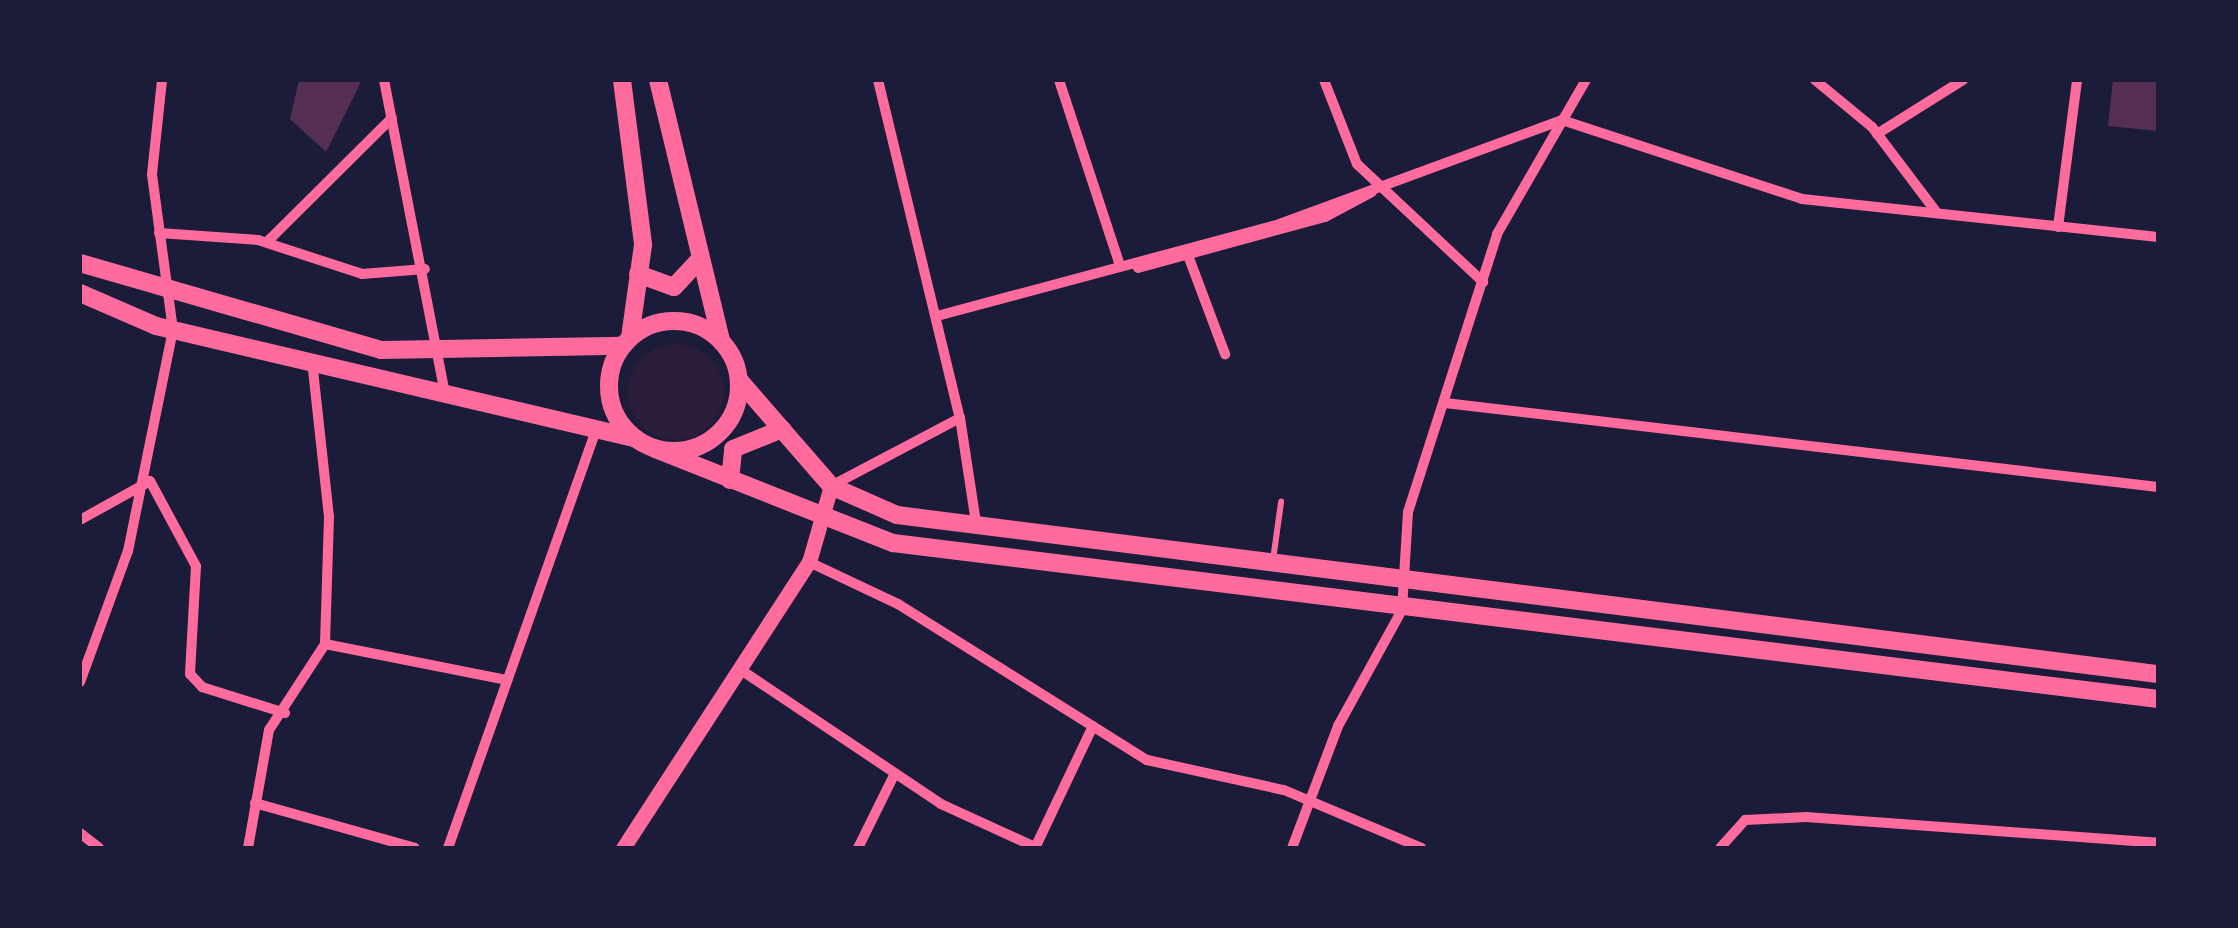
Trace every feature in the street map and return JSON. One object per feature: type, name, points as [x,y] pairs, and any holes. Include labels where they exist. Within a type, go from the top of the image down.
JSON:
[{"type":"main road","points":[[622,80],[638,274],[626,342],[610,396],[636,440]]},
{"type":"main road","points":[[658,80],[697,262],[721,341],[739,380],[831,486],[897,515],[2158,674]]},
{"type":"main road","points":[[638,274],[674,288],[697,262]]},
{"type":"main road","points":[[80,263],[170,293],[382,350],[444,352],[626,342],[666,322],[721,341]]},
{"type":"main road","points":[[80,293],[173,330],[444,389],[597,428],[893,543],[1402,610],[2158,699]]},
{"type":"main road","points":[[655,449],[715,437],[734,411],[739,380]]},
{"type":"main road","points":[[730,480],[733,449],[782,430]]},
{"type":"street","points":[[80,682],[144,478],[173,330],[152,174],[162,80]]},
{"type":"street","points":[[384,80],[444,352],[444,389]]},
{"type":"street","points":[[878,80],[938,318],[960,418],[976,522]]},
{"type":"street","points":[[1058,80],[1120,266]]},
{"type":"street","points":[[1324,80],[1357,164],[1376,188],[1484,282]]},
{"type":"street","points":[[1292,848],[1338,726],[1402,610],[1408,512],[1497,234],[1586,80]]},
{"type":"street","points":[[1815,80],[1877,134],[1936,213]]},
{"type":"street","points":[[1877,134],[1963,80]]},
{"type":"street","points":[[2058,227],[2077,80]]},
{"type":"street","points":[[268,242],[392,118]]},
{"type":"street","points":[[938,318],[1376,188],[1562,120],[1740,184],[1936,213],[2158,238]]},
{"type":"street","points":[[938,318],[1190,258],[1326,218],[1376,188]]},
{"type":"street","points":[[159,233],[202,230],[268,242],[362,274],[425,270]]},
{"type":"street","points":[[1190,258],[1225,354]]},
{"type":"street","points":[[248,848],[269,730],[285,714],[325,644],[328,517],[312,360]]},
{"type":"street","points":[[1445,404],[2158,488]]},
{"type":"street","points":[[624,848],[744,672],[809,562],[831,486],[960,418]]},
{"type":"street","points":[[448,848],[597,428]]},
{"type":"street","points":[[80,520],[144,478]]},
{"type":"street","points":[[144,478],[196,566],[190,674],[202,687],[285,714]]},
{"type":"street","points":[[809,562],[898,604],[1146,760],[1311,804],[1421,848]]},
{"type":"street","points":[[325,644],[507,680]]},
{"type":"street","points":[[744,672],[894,774],[1036,848],[1093,726]]},
{"type":"street","points":[[858,848],[894,774]]},
{"type":"street","points":[[255,803],[415,848]]},
{"type":"street","points":[[1720,848],[1745,820],[1806,817],[2158,843]]},
{"type":"street","points":[[80,834],[99,848]]},
{"type":"lane","points":[[1273,562],[1281,502]]},
{"type":"shaded area","points":[[676,344],[694,347],[710,358],[721,374],[721,410],[710,426],[694,437],[676,440],[658,437],[642,426],[631,410],[628,392],[631,374],[642,358],[658,347]]},
{"type":"building","points":[[299,80],[362,80],[326,152],[290,119]]},
{"type":"building","points":[[2113,80],[2158,80],[2158,131],[2108,126]]}]
